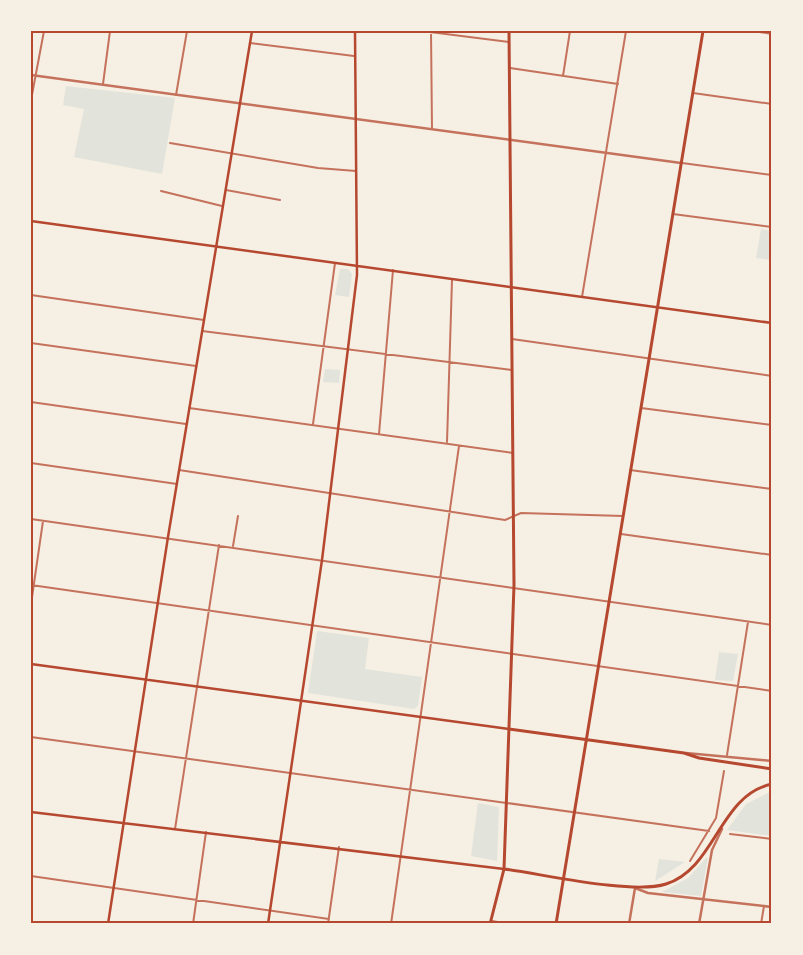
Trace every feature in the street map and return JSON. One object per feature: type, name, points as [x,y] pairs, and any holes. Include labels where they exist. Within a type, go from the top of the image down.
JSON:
[{"type":"main road","points":[[108,924],[186,424],[252,31]]},
{"type":"main road","points":[[268,924],[300,701],[313,626],[340,428],[357,266],[355,31]]},
{"type":"main road","points":[[491,922],[504,869],[514,589],[509,31]]},
{"type":"main road","points":[[556,924],[703,31]]},
{"type":"main road","points":[[31,221],[772,323]]},
{"type":"main road","points":[[31,664],[684,753],[699,758],[772,769]]},
{"type":"main road","points":[[31,812],[402,855],[635,888],[667,884],[689,872],[724,823],[749,795],[772,784]]},
{"type":"street","points":[[31,100],[44,31]]},
{"type":"street","points":[[103,84],[110,31]]},
{"type":"street","points":[[176,95],[187,31]]},
{"type":"street","points":[[422,31],[510,42]]},
{"type":"street","points":[[563,76],[570,31]]},
{"type":"street","points":[[582,296],[626,31]]},
{"type":"street","points":[[754,31],[772,34]]},
{"type":"street","points":[[431,32],[432,129]]},
{"type":"street","points":[[250,43],[355,57]]},
{"type":"street","points":[[510,68],[618,84]]},
{"type":"street","points":[[31,75],[772,175]]},
{"type":"street","points":[[693,94],[772,104]]},
{"type":"street","points":[[170,143],[318,168],[356,171]]},
{"type":"street","points":[[226,190],[280,200]]},
{"type":"street","points":[[161,191],[223,206]]},
{"type":"street","points":[[673,214],[772,227]]},
{"type":"street","points":[[313,424],[335,263]]},
{"type":"street","points":[[379,434],[393,270]]},
{"type":"street","points":[[447,442],[452,279]]},
{"type":"street","points":[[31,295],[204,320]]},
{"type":"street","points":[[202,331],[512,370]]},
{"type":"street","points":[[512,339],[772,376]]},
{"type":"street","points":[[31,343],[196,366]]},
{"type":"street","points":[[31,402],[186,424]]},
{"type":"street","points":[[189,408],[447,442],[459,446],[513,453]]},
{"type":"street","points":[[641,408],[772,425]]},
{"type":"street","points":[[391,924],[459,446]]},
{"type":"street","points":[[31,463],[177,484]]},
{"type":"street","points":[[179,470],[505,520],[521,513],[623,516]]},
{"type":"street","points":[[630,470],[772,489]]},
{"type":"street","points":[[233,546],[238,516]]},
{"type":"street","points":[[31,519],[233,546],[514,589],[772,625]]},
{"type":"street","points":[[31,604],[32,585],[44,521]]},
{"type":"street","points":[[620,534],[772,555]]},
{"type":"street","points":[[175,829],[219,544]]},
{"type":"street","points":[[32,585],[512,656],[772,691]]},
{"type":"street","points":[[727,755],[748,622]]},
{"type":"street","points":[[31,737],[506,801],[709,831]]},
{"type":"street","points":[[684,753],[727,755],[772,761]]},
{"type":"street","points":[[690,861],[709,831],[718,809],[724,771]]},
{"type":"street","points":[[699,924],[712,850],[724,823]]},
{"type":"street","points":[[193,924],[206,832]]},
{"type":"street","points":[[730,834],[772,840]]},
{"type":"street","points":[[328,924],[339,848]]},
{"type":"street","points":[[31,876],[329,920]]},
{"type":"street","points":[[629,924],[635,888],[648,893],[772,907]]},
{"type":"street","points":[[761,924],[764,906]]},
{"type":"street","points":[[491,922],[509,924]]},
{"type":"shaded area","points":[[66,86],[175,98],[162,174],[74,157],[84,109],[63,105]]},
{"type":"shaded area","points":[[761,229],[772,231],[772,260],[756,258]]},
{"type":"shaded area","points":[[340,269],[348,269],[352,274],[349,297],[335,295]]},
{"type":"shaded area","points":[[325,369],[340,370],[339,383],[323,382]]},
{"type":"shaded area","points":[[317,631],[369,638],[365,669],[422,677],[418,706],[414,709],[308,693]]},
{"type":"shaded area","points":[[719,652],[738,654],[733,681],[715,680]]},
{"type":"shaded area","points":[[772,791],[772,836],[727,830],[746,804]]},
{"type":"shaded area","points":[[478,803],[499,807],[497,861],[471,856]]},
{"type":"shaded area","points":[[708,858],[701,896],[662,892],[688,878]]},
{"type":"shaded area","points":[[659,859],[685,862],[655,881]]}]
